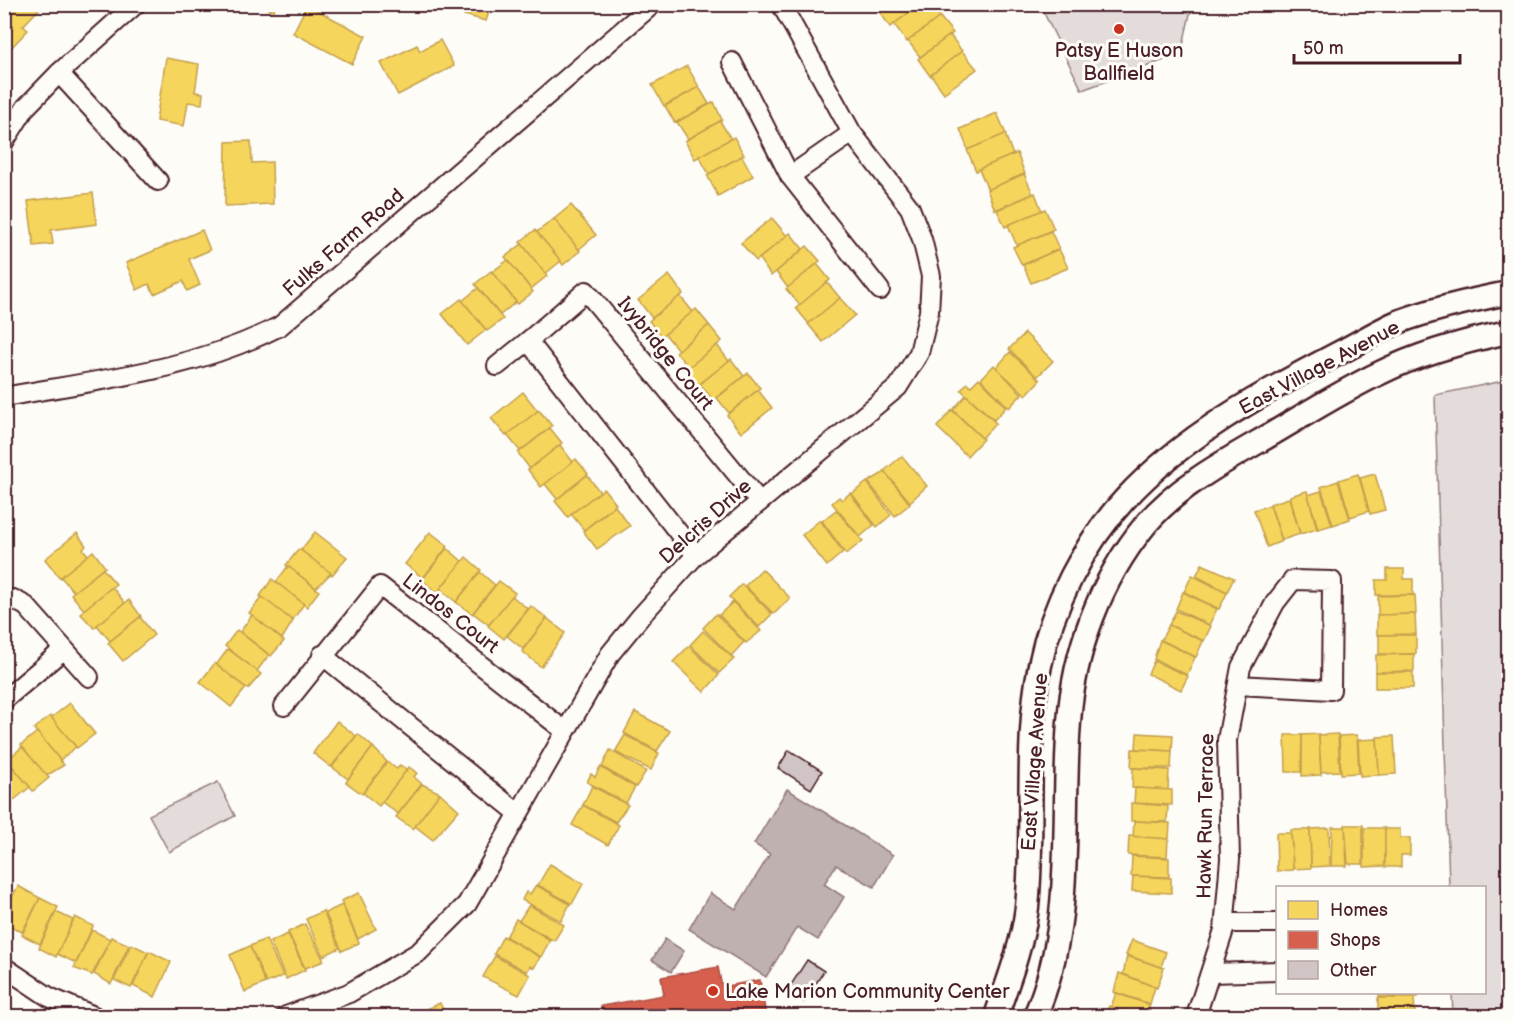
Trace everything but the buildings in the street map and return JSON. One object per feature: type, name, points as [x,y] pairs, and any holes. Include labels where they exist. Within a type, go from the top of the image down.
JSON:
[{"type":"street","points":[[4,142],[26,107],[59,73],[136,4]]},
{"type":"street","name":"Fulks Farm Road","points":[[4,397],[189,362],[246,344],[280,326],[653,4]]},
{"type":"street","name":"Delcris Drive","points":[[286,1017],[349,993],[419,952],[467,904],[609,654],[696,555],[898,387],[919,352],[929,312],[931,276],[922,238],[910,208],[852,133],[781,4]]},
{"type":"street","points":[[732,62],[790,176],[880,290]]},
{"type":"street","points":[[59,73],[158,181]]},
{"type":"street","points":[[790,176],[852,133]]},
{"type":"street","name":"Ivybridge Court","points":[[497,366],[586,291],[759,501]]},
{"type":"street","name":"East Village Avenue","points":[[996,1017],[1027,909],[1033,705],[1040,663],[1060,602],[1094,541],[1123,501],[1150,473],[1180,449],[1247,404],[1399,322],[1481,298],[1509,293]]},
{"type":"street","name":"East Village Avenue","points":[[1035,1017],[1056,947],[1066,883],[1069,722],[1076,662],[1095,608],[1145,525],[1172,498],[1234,456],[1381,372],[1464,341],[1509,332]]},
{"type":"street","points":[[528,341],[696,555]]},
{"type":"street","name":"Hawk Run Terrace","points":[[1196,1017],[1225,923],[1230,859],[1227,740],[1238,685],[1242,667],[1275,603],[1293,580],[1332,581],[1331,690],[1238,685]]},
{"type":"street","name":"Lindos Court","points":[[284,706],[322,655],[380,586],[565,731]]},
{"type":"street","points":[[4,602],[13,599],[26,606],[63,650],[89,676]]},
{"type":"street","points":[[4,700],[63,650]]},
{"type":"street","points":[[322,655],[518,813]]},
{"type":"street","points":[[1225,923],[1276,923]]},
{"type":"street","points":[[4,967],[49,997],[94,1017]]},
{"type":"street","points":[[1211,973],[1276,971]]},
{"type":"shaded area","name":"Patsy E Huson Ballfield","points":[[1040,5],[1192,5],[1181,54],[1082,90]]},
{"type":"shaded area","points":[[1508,380],[1508,1016],[1453,1016],[1452,994],[1486,994],[1486,886],[1449,886],[1435,395]]},
{"type":"shaded area","points":[[218,782],[235,816],[169,852],[149,815]]},
{"type":"shaded area","points":[[787,789],[893,855],[874,887],[836,865],[824,884],[844,897],[818,940],[797,927],[766,977],[689,929],[710,893],[736,909],[770,854],[754,844]]},
{"type":"shaded area","points":[[665,939],[684,951],[671,972],[652,960]]},
{"type":"place","name":"Patsy E Huson Ballfield","points":[[1119,29]]},
{"type":"place","name":"Lake Marion Community Center","points":[[713,991]]}]
